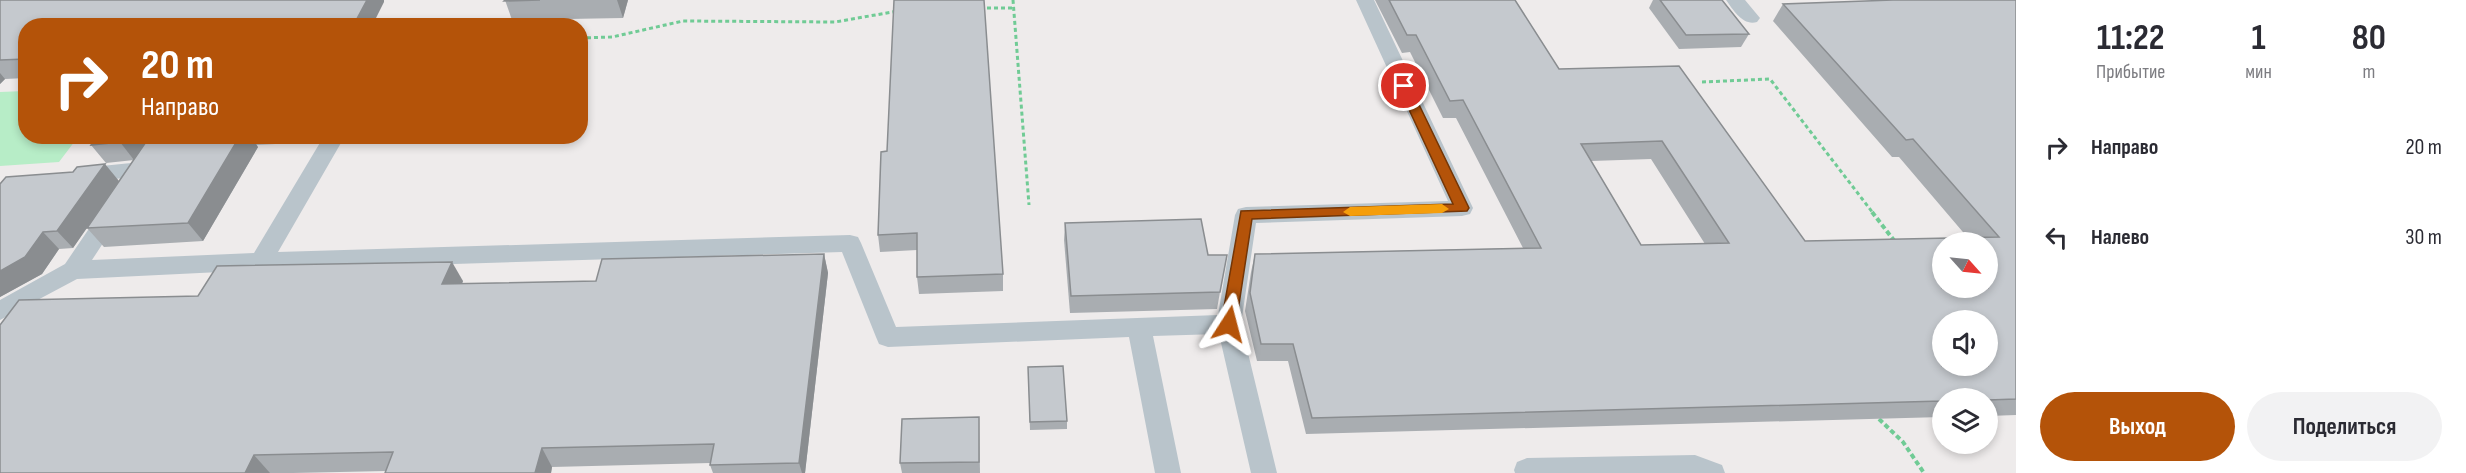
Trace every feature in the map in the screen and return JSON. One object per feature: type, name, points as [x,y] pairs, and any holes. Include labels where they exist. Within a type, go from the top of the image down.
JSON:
[{"type":"lane","points":[[1264,473],[1229,324],[1246,215],[1462,208],[1365,0]]},
{"type":"lane","points":[[1735,0],[1751,18]]},
{"type":"lane","points":[[261,261],[330,144]]},
{"type":"lane","points":[[0,311],[73,270],[148,160],[59,178]]},
{"type":"lane","points":[[73,270],[261,261],[850,243],[888,337],[1229,324]]},
{"type":"lane","points":[[1139,328],[1168,473]]},
{"type":"lane","points":[[1527,470],[1695,467],[1712,473]]},
{"type":"path","points":[[1013,0],[1029,205]]},
{"type":"path","points":[[979,8],[1013,8]]},
{"type":"path","points":[[588,38],[612,37],[683,21],[834,22],[903,11]]},
{"type":"path","points":[[1701,82],[1770,79],[1899,246]]},
{"type":"path","points":[[1879,419],[1903,442],[1924,473]]},
{"type":"green space","points":[[18,91],[18,144],[73,144],[59,162],[0,166],[0,92]]},
{"type":"building","points":[[0,0],[367,0],[357,18],[18,18],[18,59],[0,60]]},
{"type":"building","points":[[894,0],[984,0],[1003,274],[917,277],[917,233],[878,235],[881,152],[887,151]]},
{"type":"building","points":[[1389,0],[1515,0],[1559,69],[1679,66],[1805,241],[1932,238],[1932,298],[1998,298],[1998,232],[1995,232],[1913,139],[1906,140],[1783,4],[1893,0],[2016,0],[2016,399],[1998,400],[1998,388],[1932,388],[1932,401],[1312,418],[1293,344],[1261,344],[1250,293],[1255,254],[1541,248],[1463,100],[1450,101],[1416,35],[1407,35]],"holes":[[[1662,141],[1729,243],[1641,245],[1581,144]]]},
{"type":"building","points":[[1660,0],[1722,0],[1749,34],[1686,35]]},
{"type":"building","points":[[145,144],[235,144],[188,223],[87,228]]},
{"type":"building","points":[[105,164],[57,231],[43,232],[25,257],[0,271],[0,184],[6,177],[73,172],[77,167]]},
{"type":"building","points":[[1201,219],[1208,255],[1227,255],[1220,292],[1071,296],[1065,223]]},
{"type":"building","points":[[824,254],[799,463],[710,465],[714,444],[542,448],[535,473],[385,473],[393,452],[254,455],[245,473],[0,473],[0,325],[19,300],[198,296],[217,266],[452,262],[442,284],[596,281],[602,259]]},
{"type":"building","points":[[1063,366],[1067,421],[1030,422],[1028,367]]},
{"type":"building","points":[[979,417],[979,462],[900,463],[902,419]]},
{"type":"slow traffic","points":[[1350,212],[1442,209]]},
{"type":"route","points":[[1229,324],[1246,215],[1462,208],[1404,86]]}]
